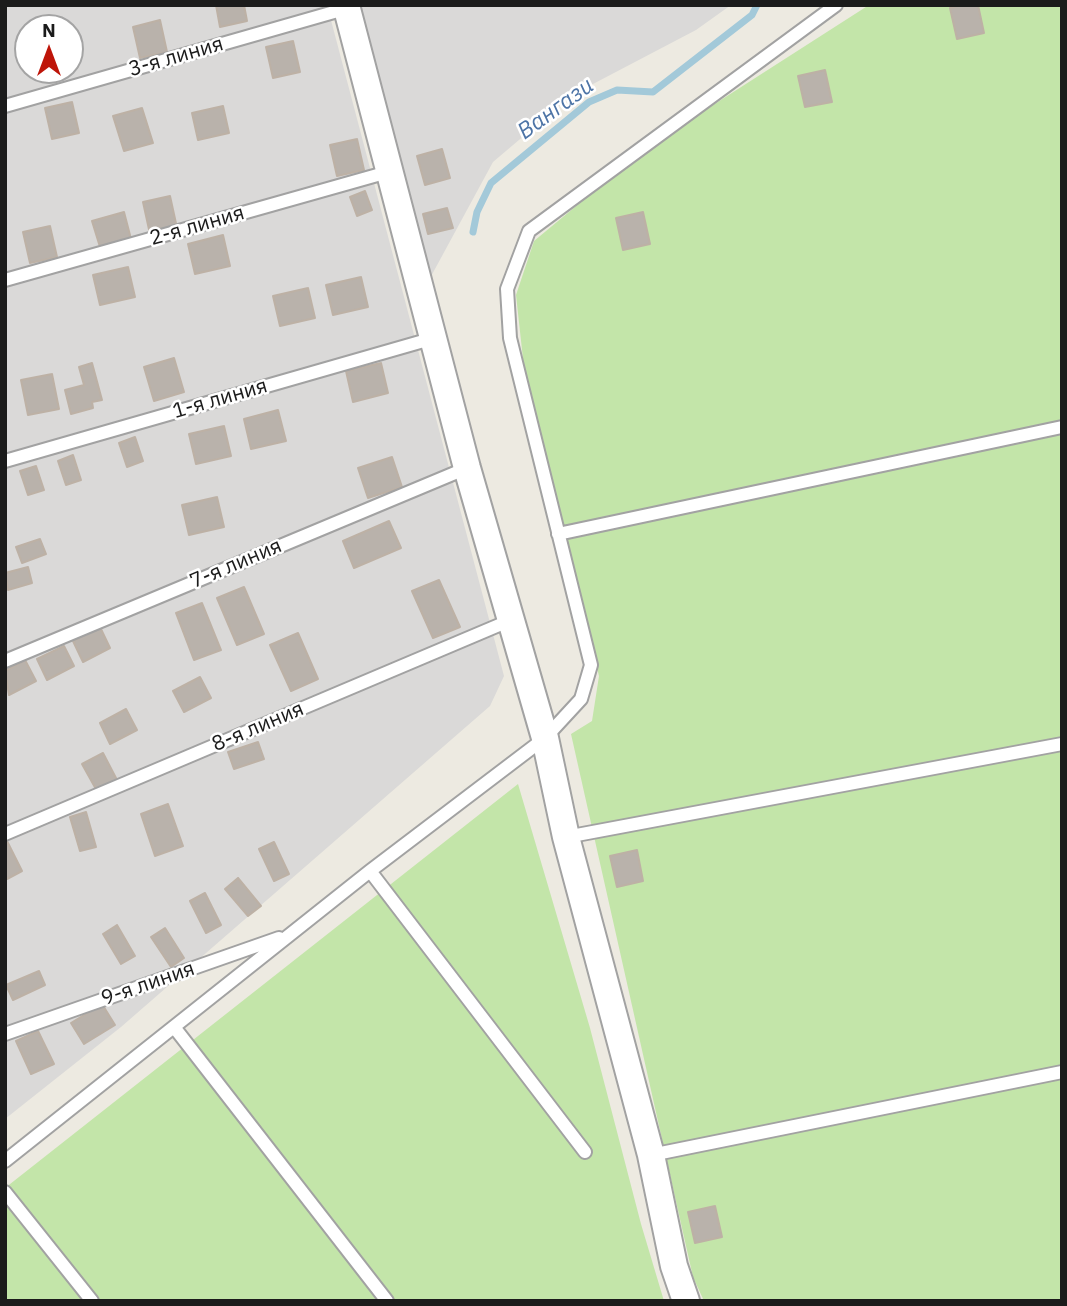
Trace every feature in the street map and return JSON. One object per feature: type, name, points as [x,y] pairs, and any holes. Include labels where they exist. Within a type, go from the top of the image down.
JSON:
[{"type":"street","points":[[350,6],[388,172],[467,468],[545,738],[566,837],[651,1155],[674,1266],[686,1301]]},
{"type":"lane","points":[[5,1161],[370,871],[545,738],[581,699],[591,666],[510,338],[507,289],[529,231],[836,5]]},
{"type":"lane","name":"3-я линия","points":[[5,106],[350,6]]},
{"type":"lane","name":"2-я линия","points":[[5,280],[388,172]]},
{"type":"lane","name":"1-я линия","points":[[5,461],[434,338]]},
{"type":"lane","points":[[558,534],[1062,427]]},
{"type":"lane","name":"7-я линия","points":[[5,661],[467,468]]},
{"type":"lane","name":"8-я линия","points":[[5,834],[512,620]]},
{"type":"lane","points":[[566,837],[1062,744]]},
{"type":"lane","points":[[370,871],[584,1152]]},
{"type":"lane","name":"9-я линия","points":[[5,1034],[290,934]]},
{"type":"lane","points":[[174,1027],[387,1301]]},
{"type":"lane","points":[[651,1155],[1062,1072]]},
{"type":"lane","points":[[5,1192],[92,1301]]},
{"type":"shaded area","points":[[5,5],[327,5],[504,676],[490,706],[121,1027],[5,1119]]},
{"type":"shaded area","points":[[360,5],[731,5],[696,30],[572,95],[493,162],[429,280]]},
{"type":"green space","points":[[869,5],[1062,5],[1062,1301],[704,1301],[693,1277],[571,734],[592,721],[599,676],[524,368],[516,295],[534,241],[646,148]]},
{"type":"green space","points":[[518,784],[590,1028],[664,1301],[5,1301],[5,1188]]},
{"type":"building","points":[[216,5],[244,5],[247,21],[220,27]]},
{"type":"building","points":[[978,5],[984,33],[957,39],[950,8]]},
{"type":"building","points":[[160,20],[167,52],[140,58],[133,27]]},
{"type":"building","points":[[293,41],[300,72],[273,78],[266,47]]},
{"type":"building","points":[[825,70],[832,102],[805,107],[798,76]]},
{"type":"building","points":[[72,102],[79,133],[52,139],[45,108]]},
{"type":"building","points":[[223,106],[229,133],[198,140],[192,113]]},
{"type":"building","points":[[142,108],[153,143],[124,151],[113,116]]},
{"type":"building","points":[[357,139],[364,170],[337,176],[330,145]]},
{"type":"building","points":[[442,149],[450,178],[425,185],[417,156]]},
{"type":"building","points":[[365,191],[372,210],[357,216],[350,197]]},
{"type":"building","points":[[170,196],[177,228],[150,234],[143,202]]},
{"type":"building","points":[[447,208],[453,228],[428,234],[423,214]]},
{"type":"building","points":[[124,212],[131,239],[100,247],[92,221]]},
{"type":"building","points":[[643,212],[650,244],[623,250],[616,218]]},
{"type":"building","points":[[50,226],[57,257],[30,263],[23,232]]},
{"type":"building","points":[[223,235],[230,266],[195,274],[188,244]]},
{"type":"building","points":[[128,267],[135,297],[100,305],[93,275]]},
{"type":"building","points":[[361,277],[368,307],[333,315],[326,285]]},
{"type":"building","points":[[308,288],[315,318],[280,326],[273,296]]},
{"type":"building","points":[[174,358],[184,392],[154,401],[144,367]]},
{"type":"building","points":[[92,363],[102,400],[92,402],[93,408],[71,414],[65,390],[84,385],[79,367]]},
{"type":"building","points":[[381,363],[388,393],[353,402],[346,371]]},
{"type":"building","points":[[52,374],[59,409],[28,415],[21,380]]},
{"type":"building","points":[[278,410],[286,441],[251,449],[244,419]]},
{"type":"building","points":[[224,426],[231,456],[196,464],[189,434]]},
{"type":"building","points":[[135,437],[143,461],[127,467],[119,443]]},
{"type":"building","points":[[73,455],[81,480],[66,485],[58,461]]},
{"type":"building","points":[[392,457],[402,487],[368,498],[358,468]]},
{"type":"building","points":[[36,466],[44,490],[28,495],[20,471]]},
{"type":"building","points":[[217,497],[224,527],[189,535],[182,505]]},
{"type":"building","points":[[389,521],[401,548],[354,568],[343,541]]},
{"type":"building","points":[[40,539],[46,554],[22,563],[16,547]]},
{"type":"building","points":[[28,567],[32,583],[8,590],[5,573]]},
{"type":"building","points":[[439,580],[460,627],[433,638],[412,591]]},
{"type":"building","points":[[244,587],[264,634],[237,645],[217,598]]},
{"type":"building","points":[[202,603],[221,650],[194,660],[176,613]]},
{"type":"building","points":[[100,627],[110,648],[83,662],[73,641]]},
{"type":"building","points":[[298,633],[318,679],[291,691],[270,645]]},
{"type":"building","points":[[64,646],[74,666],[47,680],[37,659]]},
{"type":"building","points":[[25,660],[36,681],[9,695],[5,671]]},
{"type":"building","points":[[200,677],[211,698],[184,712],[173,691]]},
{"type":"building","points":[[126,709],[137,730],[110,744],[100,723]]},
{"type":"building","points":[[258,742],[264,759],[234,769],[228,752]]},
{"type":"building","points":[[103,753],[117,780],[97,791],[82,764]]},
{"type":"building","points":[[168,804],[183,846],[155,856],[141,814]]},
{"type":"building","points":[[86,812],[96,847],[80,851],[70,817]]},
{"type":"building","points":[[6,839],[22,871],[7,879],[5,874]]},
{"type":"building","points":[[274,842],[289,874],[274,881],[259,849]]},
{"type":"building","points":[[637,850],[643,881],[617,887],[610,856]]},
{"type":"building","points":[[238,878],[261,906],[248,916],[225,889]]},
{"type":"building","points":[[205,893],[221,925],[206,933],[190,901]]},
{"type":"building","points":[[117,925],[135,956],[121,964],[103,934]]},
{"type":"building","points":[[165,928],[184,958],[171,967],[151,937]]},
{"type":"building","points":[[39,971],[45,985],[13,1000],[6,985]]},
{"type":"building","points":[[102,1004],[115,1025],[84,1044],[71,1023]]},
{"type":"building","points":[[38,1031],[54,1064],[31,1074],[16,1041]]},
{"type":"building","points":[[715,1206],[722,1237],[695,1243],[688,1212]]},
{"type":"waterway","name":"Вангази","points":[[473,232],[477,212],[491,183],[589,102],[617,90],[653,92],[752,15],[757,5]]}]
